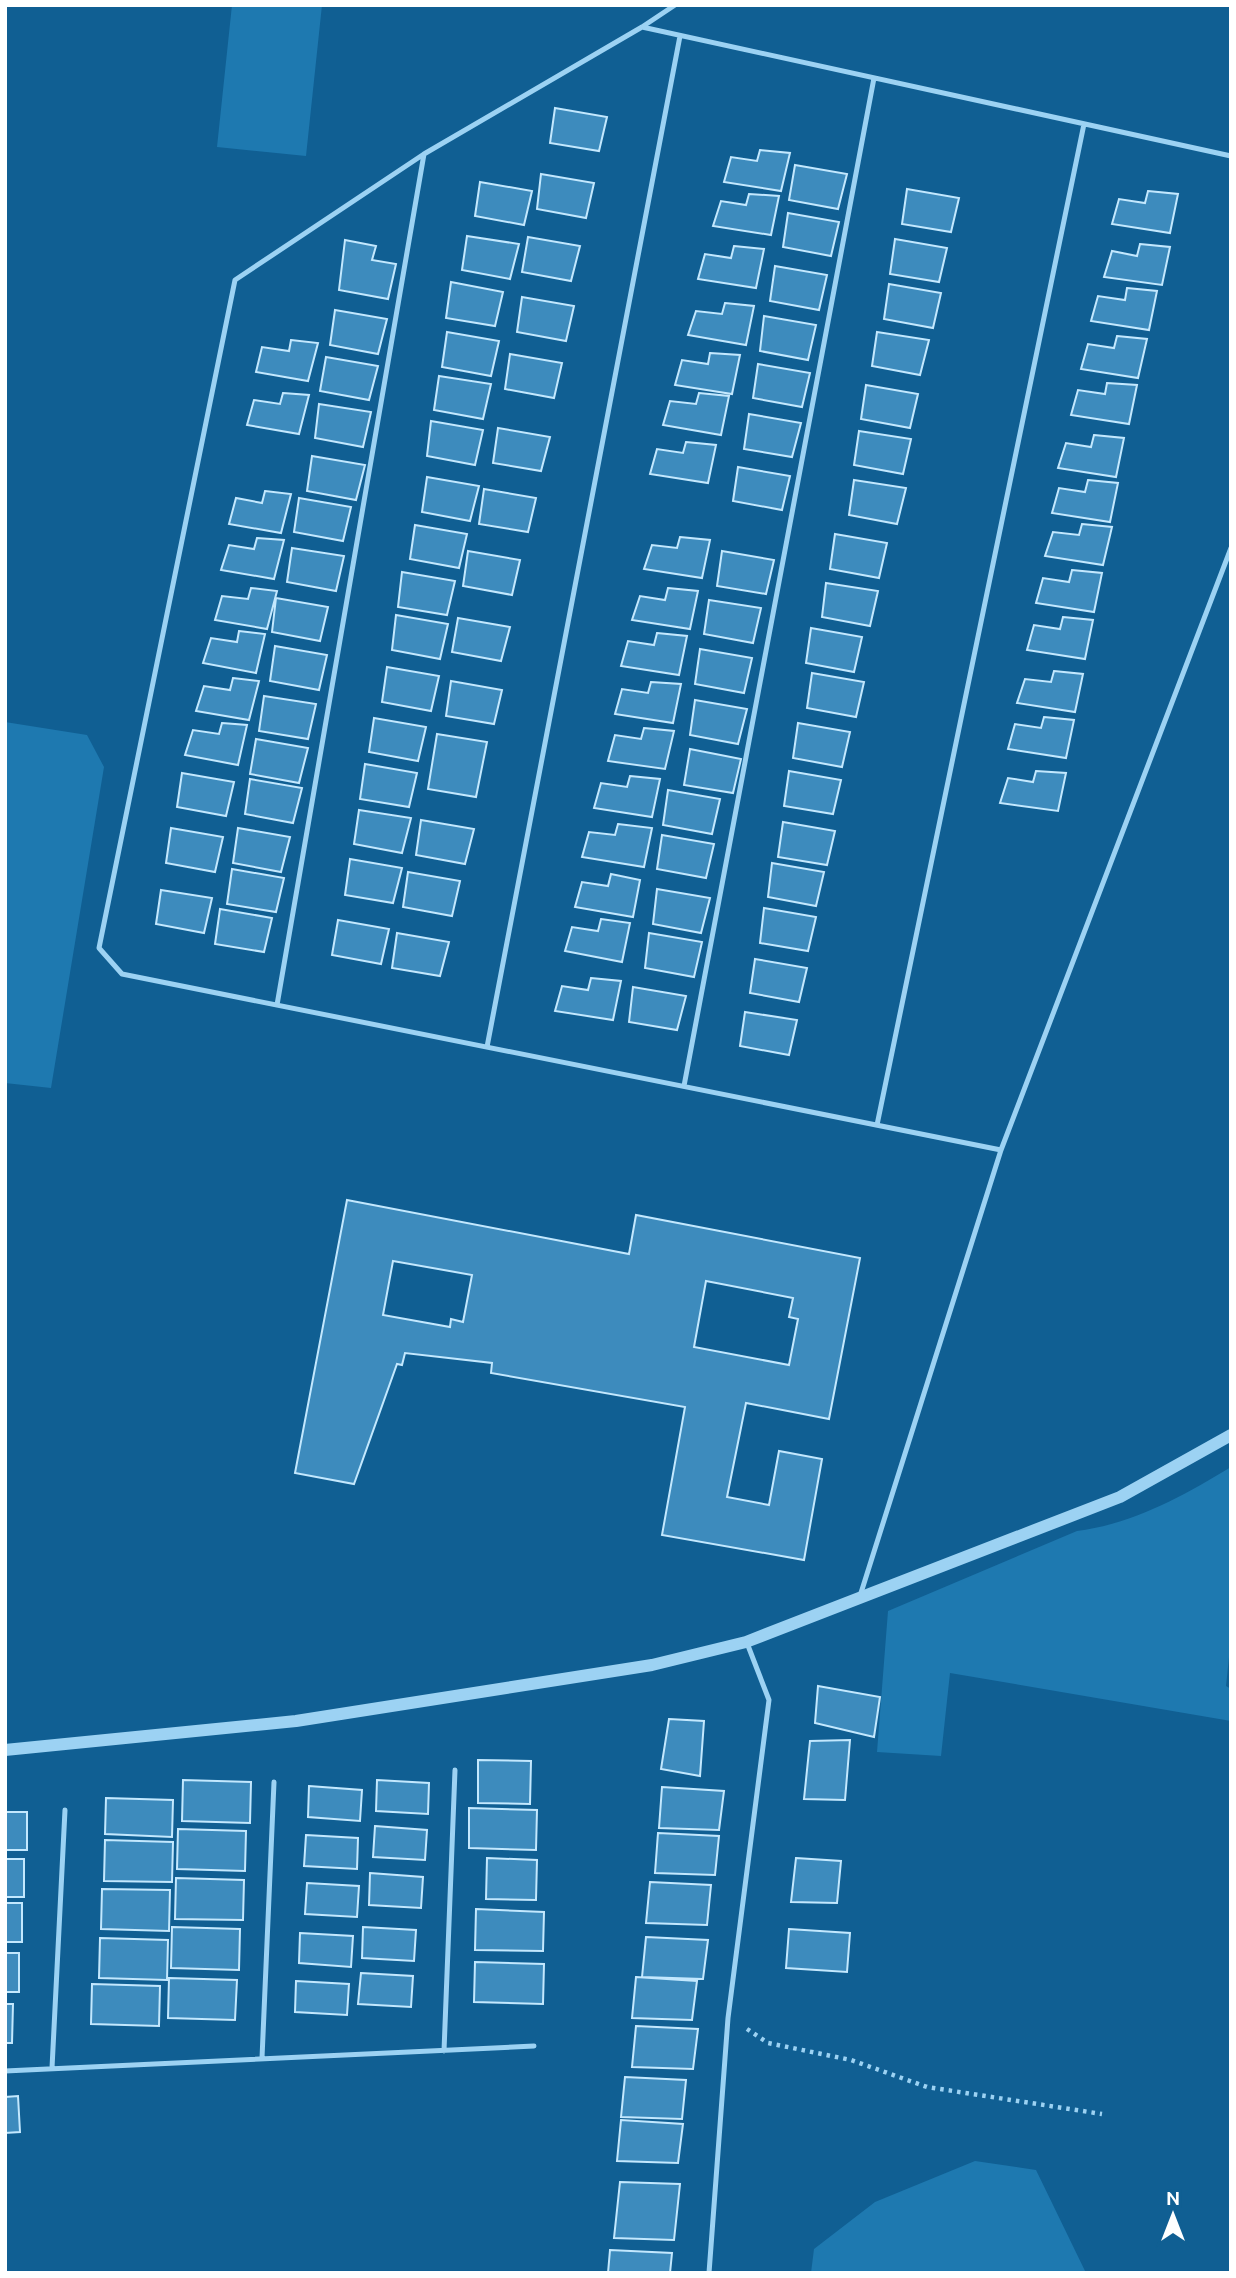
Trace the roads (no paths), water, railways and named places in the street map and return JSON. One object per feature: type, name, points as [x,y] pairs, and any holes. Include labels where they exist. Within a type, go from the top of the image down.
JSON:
[{"type":"street","points":[[5,1750],[296,1721],[652,1665],[746,1642],[1120,1497],[1231,1434]]},
{"type":"lane","points":[[675,5],[424,154],[235,280],[99,948],[122,974],[1001,1150]]},
{"type":"lane","points":[[642,27],[1231,156]]},
{"type":"lane","points":[[487,1047],[680,36]]},
{"type":"lane","points":[[684,1086],[874,78]]},
{"type":"lane","points":[[877,1125],[1084,124]]},
{"type":"lane","points":[[277,1005],[424,154]]},
{"type":"lane","points":[[859,1599],[1001,1150],[1231,548]]},
{"type":"lane","points":[[709,2273],[728,2018],[769,1700],[746,1642]]},
{"type":"lane","points":[[444,2051],[455,1770]]},
{"type":"lane","points":[[262,2058],[274,1782]]},
{"type":"lane","points":[[52,2068],[65,1810]]},
{"type":"lane","points":[[5,2071],[534,2046]]}]
